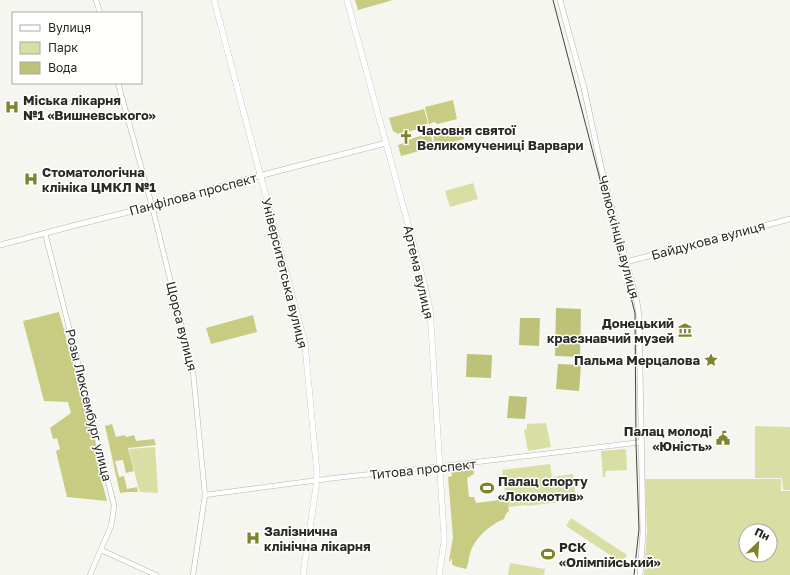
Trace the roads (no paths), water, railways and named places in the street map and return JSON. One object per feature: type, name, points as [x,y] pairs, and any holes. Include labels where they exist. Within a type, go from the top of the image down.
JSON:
[{"type":"main road","name":"Університетська вулиця","points":[[214,0],[305,344],[316,462],[316,480],[303,575]]},
{"type":"main road","name":"Артема вулиця","points":[[347,0],[430,309],[444,542],[439,575]]},
{"type":"main road","name":"Челюскінців вулиця","points":[[560,0],[584,88],[603,176],[637,302],[639,316],[643,532],[640,575]]},
{"type":"main road","name":"Панфілова проспект","points":[[0,245],[386,143]]},
{"type":"main road","name":"Байдукова вулиця","points":[[626,262],[790,219]]},
{"type":"street","points":[[96,0],[100,12]]},
{"type":"street","name":"Щорса вулиця","points":[[118,84],[152,206],[194,372],[205,495],[193,575]]},
{"type":"street","name":"Розы Люксембург улица","points":[[45,233],[114,505],[111,526],[90,575]]},
{"type":"street","name":"Титова проспект","points":[[205,495],[316,480],[439,467],[642,442]]},
{"type":"street","points":[[100,550],[156,575]]},
{"type":"water","points":[[556,308],[581,309],[580,357],[555,356]]},
{"type":"water","points":[[520,318],[540,318],[539,346],[519,345]]},
{"type":"water","points":[[467,354],[492,355],[491,378],[466,377]]},
{"type":"water","points":[[558,364],[581,365],[579,391],[556,389]]},
{"type":"water","points":[[509,396],[527,397],[525,419],[507,418]]},
{"type":"tram line","points":[[553,0],[635,313],[636,443],[639,529],[634,575]]},
{"type":"place","name":"Міська лікарня №1 «Вишневського»","points":[[12,107]]},
{"type":"place","name":"Часовня святої Великомучениці Варвари","points":[[406,137]]},
{"type":"place","name":"Стоматологічна клініка ЦМКЛ №1","points":[[31,179]]},
{"type":"place","name":"Донецький краєзнавчий музей","points":[[685,330]]},
{"type":"place","name":"Пальма Мерцалова","points":[[711,360]]},
{"type":"place","name":"Палац молоді «Юність»","points":[[723,438]]},
{"type":"place","name":"Палац спорту «Локомотив»","points":[[487,488]]},
{"type":"place","name":"Залізнична клінічна лікарня","points":[[253,538]]},
{"type":"place","name":"РСК «Олімпійський»","points":[[548,554]]}]
